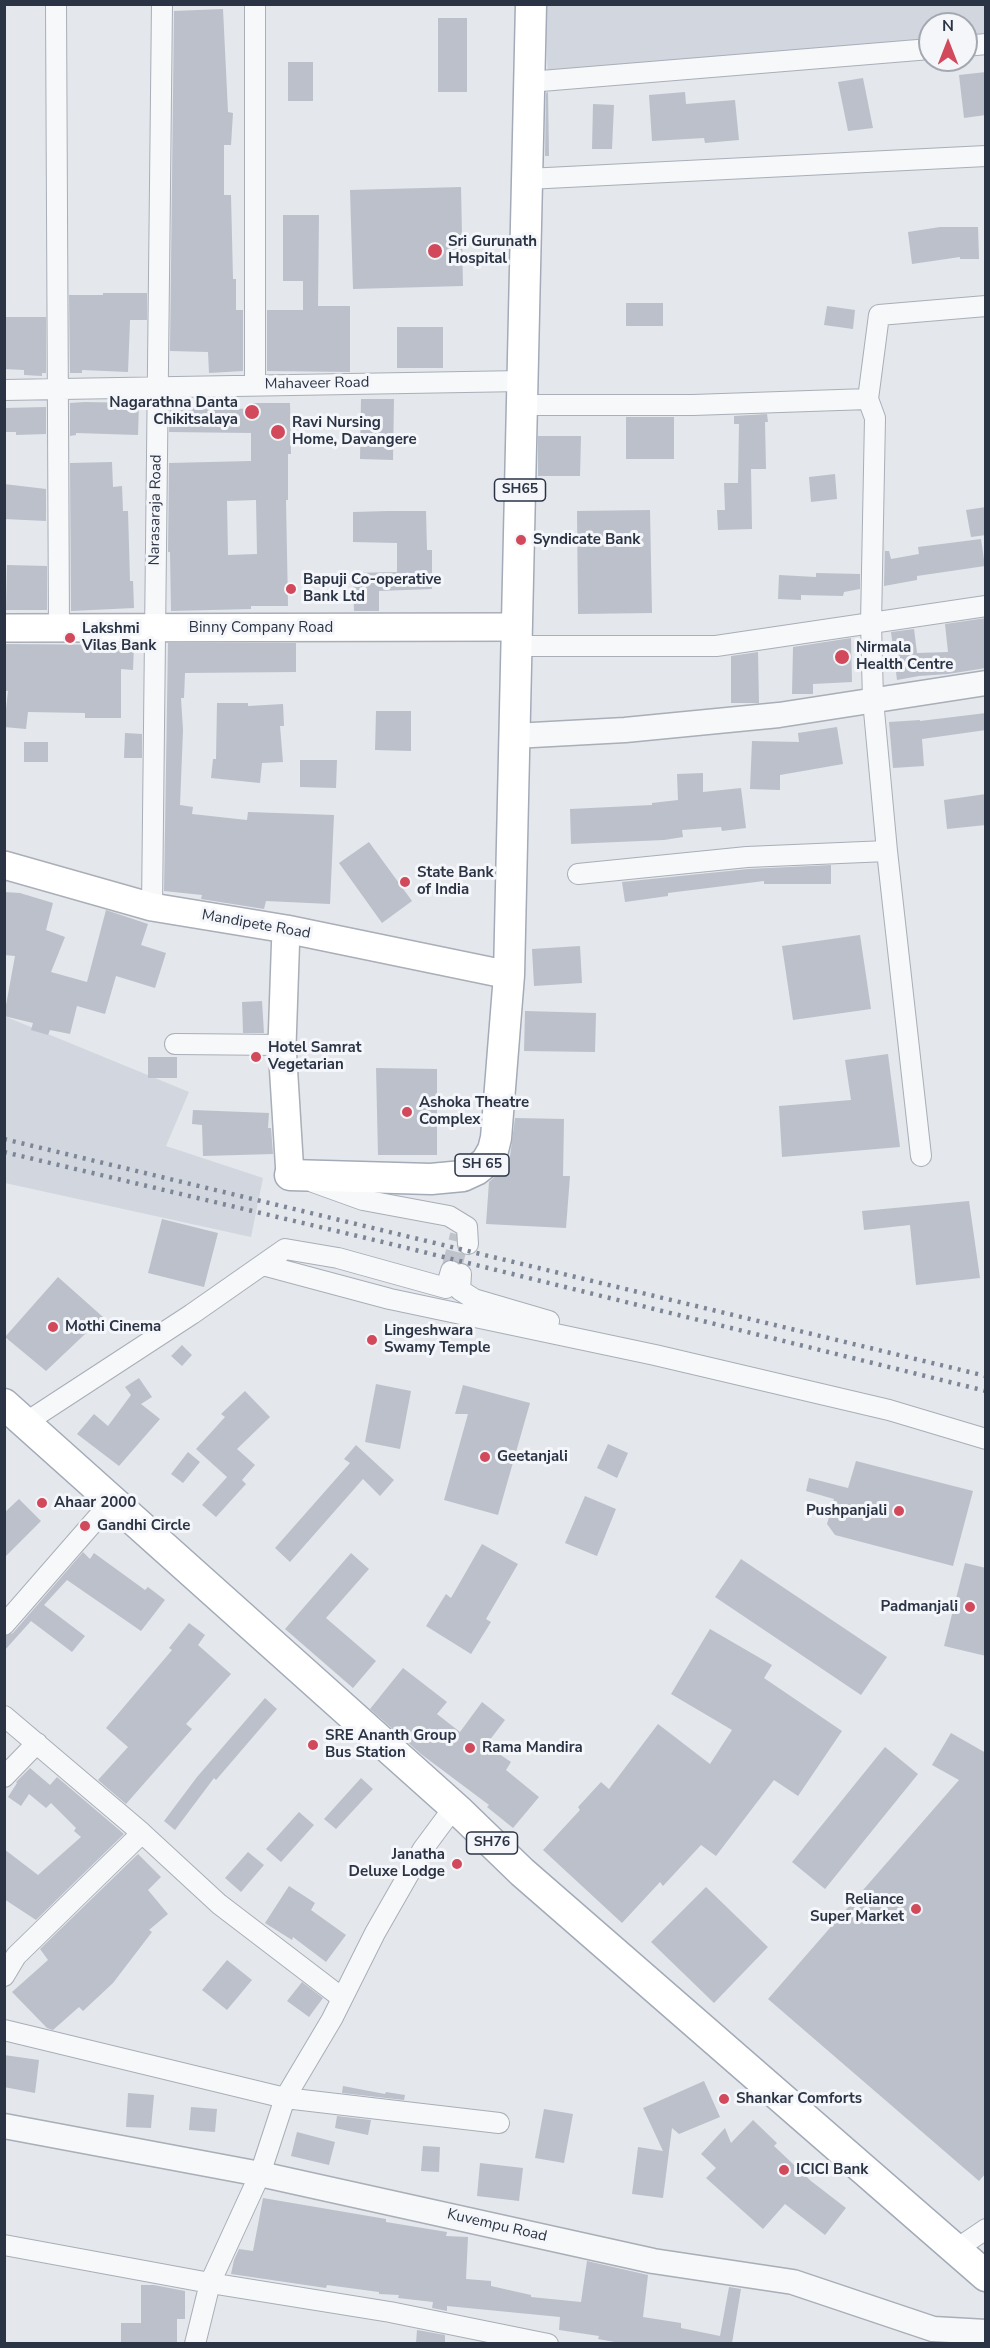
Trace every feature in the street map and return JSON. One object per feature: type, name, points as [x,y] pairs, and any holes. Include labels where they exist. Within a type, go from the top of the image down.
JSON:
[{"type":"main road","name":"SH65","points":[[509,975],[531,4]]},
{"type":"main road","name":"Binny Company Road","points":[[4,628],[155,628],[516,636]]},
{"type":"main road","name":"Mandipete Road","points":[[4,865],[152,907],[286,929],[509,975]]},
{"type":"main road","points":[[286,929],[282,1045],[293,1175]]},
{"type":"main road","name":"SH 65","points":[[293,1175],[431,1179],[463,1176],[486,1162],[493,1150],[496,1138],[509,975]]},
{"type":"main road","name":"SH76","points":[[11,1422],[112,1501],[460,1812],[522,1872],[986,2276]]},
{"type":"street","points":[[56,4],[59,628]]},
{"type":"street","name":"Narasaraja Road","points":[[152,907],[162,4]]},
{"type":"street","points":[[255,4],[255,386]]},
{"type":"street","points":[[529,82],[918,50]]},
{"type":"street","points":[[527,179],[986,156]]},
{"type":"street","points":[[921,1156],[887,851],[873,700],[871,623],[875,418],[868,399],[879,315],[986,306]]},
{"type":"street","name":"Mahaveer Road","points":[[4,390],[255,386],[522,393],[693,405],[868,399]]},
{"type":"street","points":[[516,636],[716,646],[986,606]]},
{"type":"street","points":[[514,736],[625,730],[743,718],[986,683]]},
{"type":"street","points":[[578,874],[747,857],[887,851]]},
{"type":"street","points":[[175,1044],[282,1045]]},
{"type":"street","points":[[293,1175],[363,1200],[449,1216],[467,1227],[464,1240]]},
{"type":"street","points":[[11,1422],[285,1249],[338,1258],[446,1288],[456,1273],[460,1290],[474,1299],[567,1326],[570,1329],[569,1337]]},
{"type":"street","points":[[263,1265],[390,1299],[889,1410],[986,1439]]},
{"type":"street","points":[[4,1624],[112,1501]]},
{"type":"street","points":[[4,1716],[142,1833],[219,1904],[342,1998]]},
{"type":"street","points":[[4,1777],[38,1743]]},
{"type":"street","points":[[195,2343],[210,2283],[260,2174],[285,2098],[423,1849],[446,1818],[460,1812]]},
{"type":"street","points":[[4,1976],[16,1956],[142,1833]]},
{"type":"street","points":[[4,2030],[285,2098],[499,2123]]},
{"type":"street","name":"Kuvempu Road","points":[[4,2126],[260,2174],[653,2261],[793,2282],[933,2329],[986,2332]]},
{"type":"street","points":[[955,2250],[986,2229]]},
{"type":"street","points":[[4,2245],[210,2283],[390,2312],[548,2343]]},
{"type":"shaded area","points":[[545,5],[985,5],[985,49],[978,49],[978,12],[918,12],[918,54],[548,82]]},
{"type":"shaded area","points":[[4,1016],[189,1092],[166,1146],[263,1178],[251,1237],[5,1183]]},
{"type":"building","points":[[223,9],[228,112],[233,113],[231,145],[224,145],[224,195],[231,195],[236,310],[243,310],[243,371],[209,373],[208,352],[170,351],[174,11]]},
{"type":"building","points":[[438,18],[467,18],[467,92],[438,92]]},
{"type":"building","points":[[288,62],[313,62],[313,101],[288,101]]},
{"type":"building","points":[[986,72],[986,115],[964,118],[959,75]]},
{"type":"building","points":[[863,78],[873,128],[848,131],[838,82]]},
{"type":"building","points":[[548,92],[549,156],[545,156],[546,93]]},
{"type":"building","points":[[685,92],[686,104],[735,100],[739,140],[705,143],[704,138],[652,141],[649,95]]},
{"type":"building","points":[[593,104],[614,105],[612,149],[592,149]]},
{"type":"building","points":[[461,187],[463,286],[353,289],[350,190]]},
{"type":"building","points":[[283,215],[319,215],[318,306],[350,306],[350,372],[267,371],[267,310],[303,310],[303,281],[283,281]]},
{"type":"building","points":[[940,227],[978,227],[979,259],[960,259],[960,257],[912,264],[908,232]]},
{"type":"building","points":[[103,293],[147,293],[147,320],[130,320],[128,372],[82,370],[82,373],[70,373],[69,295],[103,295]]},
{"type":"building","points":[[626,303],[663,303],[663,326],[626,326]]},
{"type":"building","points":[[827,306],[855,310],[853,329],[824,325]]},
{"type":"building","points":[[4,317],[46,317],[46,373],[42,373],[42,376],[24,375],[24,370],[4,369]]},
{"type":"building","points":[[397,327],[443,327],[443,368],[397,368]]},
{"type":"building","points":[[361,399],[394,399],[393,460],[360,459]]},
{"type":"building","points":[[70,403],[139,403],[138,435],[76,433],[70,436]]},
{"type":"building","points":[[251,403],[290,403],[291,454],[288,454],[288,500],[286,500],[288,606],[171,611],[170,552],[168,552],[169,463],[251,461],[251,433],[169,432],[170,407],[251,409]],"holes":[[[256,500],[257,554],[228,555],[227,501]]]},
{"type":"building","points":[[46,407],[46,434],[16,435],[16,432],[4,432],[4,408]]},
{"type":"building","points":[[767,414],[768,422],[765,422],[766,469],[751,469],[752,529],[718,530],[717,510],[725,510],[724,483],[738,483],[739,424],[734,424],[734,416]]},
{"type":"building","points":[[626,417],[674,417],[674,459],[626,459]]},
{"type":"building","points":[[538,436],[581,436],[580,476],[538,476]]},
{"type":"building","points":[[112,462],[113,487],[122,486],[123,511],[128,511],[130,581],[133,581],[134,608],[71,611],[70,463]]},
{"type":"building","points":[[835,474],[837,499],[811,502],[809,477]]},
{"type":"building","points":[[4,484],[46,489],[46,521],[4,519]]},
{"type":"building","points":[[986,507],[986,535],[971,537],[966,510]]},
{"type":"building","points":[[650,510],[652,613],[578,614],[577,511]]},
{"type":"building","points":[[426,511],[427,550],[432,550],[432,589],[379,591],[379,611],[354,611],[353,573],[397,572],[397,543],[353,542],[353,512]]},
{"type":"building","points":[[981,539],[985,566],[917,576],[917,580],[884,586],[885,541],[885,551],[889,551],[891,559],[919,554],[918,547]]},
{"type":"building","points":[[7,565],[47,566],[47,610],[6,610]]},
{"type":"building","points":[[816,573],[860,574],[860,589],[844,592],[843,596],[801,595],[801,600],[778,599],[779,575],[816,577]]},
{"type":"building","points":[[986,618],[986,668],[897,680],[891,632],[914,629],[917,653],[948,652],[945,624]]},
{"type":"building","points":[[851,638],[852,682],[813,684],[813,694],[792,694],[793,647]]},
{"type":"building","points":[[168,643],[296,643],[296,672],[185,673],[184,698],[181,698],[183,730],[180,805],[193,807],[192,814],[247,820],[248,812],[334,815],[330,904],[266,901],[264,909],[201,899],[202,895],[164,891]]},
{"type":"building","points":[[4,644],[134,645],[133,670],[121,669],[121,718],[85,718],[85,713],[28,712],[26,729],[4,727],[8,691],[4,691]]},
{"type":"building","points":[[758,652],[759,703],[731,703],[731,656]]},
{"type":"building","points":[[217,703],[248,703],[248,706],[283,704],[284,726],[280,726],[283,762],[262,763],[260,783],[211,778],[213,759],[216,759]]},
{"type":"building","points":[[376,711],[411,711],[411,751],[375,750]]},
{"type":"building","points":[[986,713],[986,730],[922,739],[924,766],[893,768],[889,722],[920,721]]},
{"type":"building","points":[[837,727],[843,764],[780,775],[780,790],[750,789],[752,741],[799,742],[798,733]]},
{"type":"building","points":[[125,733],[142,734],[142,758],[124,758]]},
{"type":"building","points":[[24,742],[48,742],[48,762],[24,762]]},
{"type":"building","points":[[300,760],[337,760],[336,788],[300,787]]},
{"type":"building","points":[[703,773],[703,792],[741,788],[746,828],[722,831],[721,827],[682,830],[683,837],[664,840],[571,844],[570,809],[652,805],[652,803],[678,800],[677,774]]},
{"type":"building","points":[[986,794],[986,825],[947,829],[944,800]]},
{"type":"building","points":[[369,842],[412,901],[382,923],[339,863]]},
{"type":"building","points":[[831,865],[831,884],[764,884],[764,881],[668,893],[668,896],[625,902],[622,882],[748,869]]},
{"type":"building","points":[[4,892],[20,893],[53,903],[46,930],[65,937],[51,972],[87,982],[106,910],[148,924],[141,945],[166,953],[155,988],[116,976],[105,1014],[77,1006],[70,1034],[50,1030],[48,1035],[31,1030],[33,1023],[4,1016],[15,956],[4,955]]},
{"type":"building","points":[[860,935],[871,1009],[793,1020],[782,946]]},
{"type":"building","points":[[580,946],[582,983],[534,986],[532,949]]},
{"type":"building","points":[[262,1001],[264,1033],[243,1033],[242,1002]]},
{"type":"building","points":[[525,1011],[596,1013],[595,1052],[524,1051]]},
{"type":"building","points":[[888,1054],[900,1147],[782,1157],[779,1106],[851,1100],[845,1060]]},
{"type":"building","points":[[148,1057],[177,1057],[177,1078],[148,1078]]},
{"type":"building","name":"Ashoka Theatre Complex","points":[[376,1068],[437,1069],[437,1155],[378,1155]]},
{"type":"building","points":[[193,1110],[269,1113],[268,1128],[271,1128],[273,1154],[203,1156],[202,1125],[192,1124]]},
{"type":"building","points":[[515,1118],[564,1119],[563,1176],[570,1176],[566,1228],[486,1224],[489,1182],[500,1172],[508,1172]]},
{"type":"building","points":[[969,1201],[980,1278],[916,1285],[910,1225],[864,1230],[862,1211]]},
{"type":"building","points":[[162,1219],[218,1233],[204,1287],[148,1273]]},
{"type":"building","name":"Mothi Cinema","points":[[58,1277],[103,1317],[46,1371],[5,1337]]},
{"type":"building","points":[[182,1345],[192,1355],[182,1366],[171,1356]]},
{"type":"building","points":[[139,1378],[152,1397],[141,1404],[160,1419],[119,1466],[77,1434],[94,1414],[108,1426],[131,1395],[125,1387]]},
{"type":"building","points":[[376,1384],[411,1391],[400,1449],[365,1442]]},
{"type":"building","name":"Geetanjali","points":[[463,1385],[530,1403],[498,1515],[444,1500],[468,1414],[455,1414]]},
{"type":"building","points":[[245,1391],[270,1417],[237,1449],[255,1465],[242,1480],[246,1484],[216,1517],[202,1505],[227,1477],[196,1449],[225,1417],[221,1414]]},
{"type":"building","points":[[608,1444],[628,1453],[617,1478],[597,1468]]},
{"type":"building","points":[[356,1445],[394,1480],[380,1496],[363,1479],[290,1562],[275,1548],[350,1463],[344,1459]]},
{"type":"building","points":[[188,1452],[200,1462],[183,1483],[171,1474]]},
{"type":"building","name":"Pushpanjali","points":[[856,1461],[973,1491],[953,1566],[835,1535],[827,1524],[834,1499],[806,1491],[809,1478],[848,1488]]},
{"type":"building","points":[[585,1496],[616,1509],[597,1556],[565,1543]]},
{"type":"building","points":[[19,1499],[41,1521],[4,1558],[4,1513]]},
{"type":"building","points":[[482,1544],[518,1564],[486,1619],[491,1622],[471,1654],[426,1626],[446,1594],[451,1598]]},
{"type":"building","points":[[83,1552],[90,1559],[94,1553],[145,1590],[148,1587],[165,1600],[141,1631],[67,1580],[44,1605],[85,1636],[72,1652],[31,1621],[4,1651],[4,1637],[13,1633]]},
{"type":"building","points":[[351,1553],[369,1569],[326,1618],[376,1661],[353,1688],[285,1629]]},
{"type":"building","points":[[741,1559],[887,1657],[861,1695],[715,1597]]},
{"type":"building","name":"Padmanjali","points":[[965,1563],[986,1568],[986,1656],[944,1646]]},
{"type":"building","points":[[189,1623],[205,1635],[198,1645],[231,1674],[186,1724],[192,1729],[126,1804],[98,1780],[128,1747],[106,1728],[172,1650],[169,1648]]},
{"type":"building","points":[[710,1629],[772,1665],[764,1678],[842,1731],[798,1796],[774,1780],[716,1856],[701,1845],[663,1886],[660,1882],[622,1923],[543,1850],[580,1810],[578,1807],[601,1782],[609,1789],[658,1724],[710,1764],[732,1730],[671,1694]]},
{"type":"building","points":[[403,1668],[447,1702],[437,1714],[460,1732],[482,1702],[505,1720],[486,1745],[511,1762],[506,1770],[539,1797],[513,1828],[487,1807],[489,1805],[421,1754],[370,1709]]},
{"type":"building","points":[[265,1698],[277,1709],[216,1780],[214,1778],[175,1830],[164,1821],[197,1777]]},
{"type":"building","name":"Reliance Super Market","points":[[951,1733],[986,1753],[986,2173],[979,2181],[768,1999],[959,1780],[932,1765]]},
{"type":"building","points":[[885,1747],[918,1774],[825,1889],[792,1862]]},
{"type":"building","points":[[30,1768],[50,1785],[57,1777],[124,1834],[36,1920],[4,1899],[4,1849],[38,1875],[81,1837],[74,1831],[76,1828],[51,1803],[46,1808],[29,1794],[21,1806],[8,1797],[16,1782]]},
{"type":"building","points":[[361,1778],[373,1789],[336,1829],[324,1819]]},
{"type":"building","points":[[299,1812],[314,1825],[281,1862],[266,1849]]},
{"type":"building","points":[[248,1852],[264,1865],[241,1892],[225,1878]]},
{"type":"building","points":[[138,1854],[161,1877],[148,1890],[168,1914],[149,1930],[152,1932],[113,1983],[83,2011],[79,2007],[53,2030],[47,2028],[12,1992],[48,1960],[40,1949]]},
{"type":"building","points":[[289,1886],[315,1903],[311,1910],[346,1935],[326,1962],[293,1937],[292,1940],[265,1923]]},
{"type":"building","points":[[706,1887],[768,1947],[714,2003],[651,1942]]},
{"type":"building","points":[[227,1960],[252,1980],[227,2010],[202,1990]]},
{"type":"building","points":[[302,1982],[323,1998],[309,2017],[287,2001]]},
{"type":"building","points":[[4,2055],[39,2060],[35,2093],[4,2087]]},
{"type":"building","points":[[704,2081],[720,2117],[679,2134],[672,2128],[663,2198],[632,2194],[638,2147],[663,2151],[643,2108]]},
{"type":"building","points":[[343,2086],[385,2094],[386,2092],[405,2095],[404,2100],[342,2093]]},
{"type":"building","points":[[128,2093],[154,2095],[151,2128],[126,2127]]},
{"type":"building","points":[[191,2107],[217,2109],[215,2132],[189,2130]]},
{"type":"building","points":[[544,2109],[573,2114],[564,2163],[535,2158]]},
{"type":"building","points":[[337,2116],[371,2120],[368,2135],[335,2128]]},
{"type":"building","points":[[753,2120],[777,2143],[774,2146],[811,2181],[846,2208],[825,2235],[785,2204],[763,2229],[706,2178],[716,2168],[701,2154],[725,2128],[731,2143]]},
{"type":"building","points":[[297,2132],[335,2142],[329,2165],[291,2156]]},
{"type":"building","points":[[423,2146],[440,2147],[439,2172],[421,2171]]},
{"type":"building","points":[[480,2163],[523,2168],[519,2201],[477,2196]]},
{"type":"building","points":[[263,2198],[386,2219],[386,2222],[447,2232],[446,2236],[468,2237],[466,2279],[491,2281],[491,2286],[531,2295],[531,2297],[581,2302],[587,2261],[648,2275],[643,2317],[681,2323],[681,2328],[720,2336],[729,2287],[741,2289],[732,2343],[620,2343],[598,2339],[599,2336],[559,2330],[560,2317],[447,2306],[447,2311],[432,2308],[433,2302],[398,2298],[399,2295],[327,2285],[326,2288],[231,2274],[239,2249],[253,2251]]},
{"type":"building","points":[[141,2285],[185,2291],[185,2319],[177,2319],[177,2343],[121,2343],[121,2323],[141,2323]]},
{"type":"building","points":[[417,2330],[445,2335],[445,2343],[416,2343]]},
{"type":"tunnel","points":[[451,1271],[460,1235]]},
{"type":"railway","points":[[4,1139],[986,1376]]},
{"type":"railway","points":[[4,1152],[387,1243],[986,1391]]},
{"type":"place","name":"Sri Gurunath Hospital","points":[[435,251]]},
{"type":"place","name":"Nagarathna Danta Chikitsalaya","points":[[252,412]]},
{"type":"place","name":"Ravi Nursing Home, Davangere","points":[[278,432]]},
{"type":"place","name":"Syndicate Bank","points":[[521,540]]},
{"type":"place","name":"Bapuji Co-operative Bank Ltd","points":[[291,589]]},
{"type":"place","name":"Lakshmi Vilas Bank","points":[[70,638]]},
{"type":"place","name":"Nirmala Health Centre","points":[[842,657]]},
{"type":"place","name":"State Bank of India","points":[[405,882]]},
{"type":"place","name":"Hotel Samrat Vegetarian","points":[[256,1057]]},
{"type":"place","name":"Ashoka Theatre Complex","points":[[407,1112]]},
{"type":"place","name":"Mothi Cinema","points":[[53,1327]]},
{"type":"place","name":"Lingeshwara Swamy Temple","points":[[372,1340]]},
{"type":"place","name":"Geetanjali","points":[[485,1457]]},
{"type":"place","name":"Ahaar 2000","points":[[42,1503]]},
{"type":"place","name":"Pushpanjali","points":[[899,1511]]},
{"type":"place","name":"Gandhi Circle","points":[[85,1526]]},
{"type":"place","name":"Padmanjali","points":[[970,1607]]},
{"type":"place","name":"SRE Ananth Group Bus Station","points":[[313,1745]]},
{"type":"place","name":"Rama Mandira","points":[[470,1748]]},
{"type":"place","name":"Janatha Deluxe Lodge","points":[[457,1864]]},
{"type":"place","name":"Reliance Super Market","points":[[916,1909]]},
{"type":"place","name":"Shankar Comforts","points":[[724,2099]]},
{"type":"place","name":"ICICI Bank","points":[[784,2170]]}]
